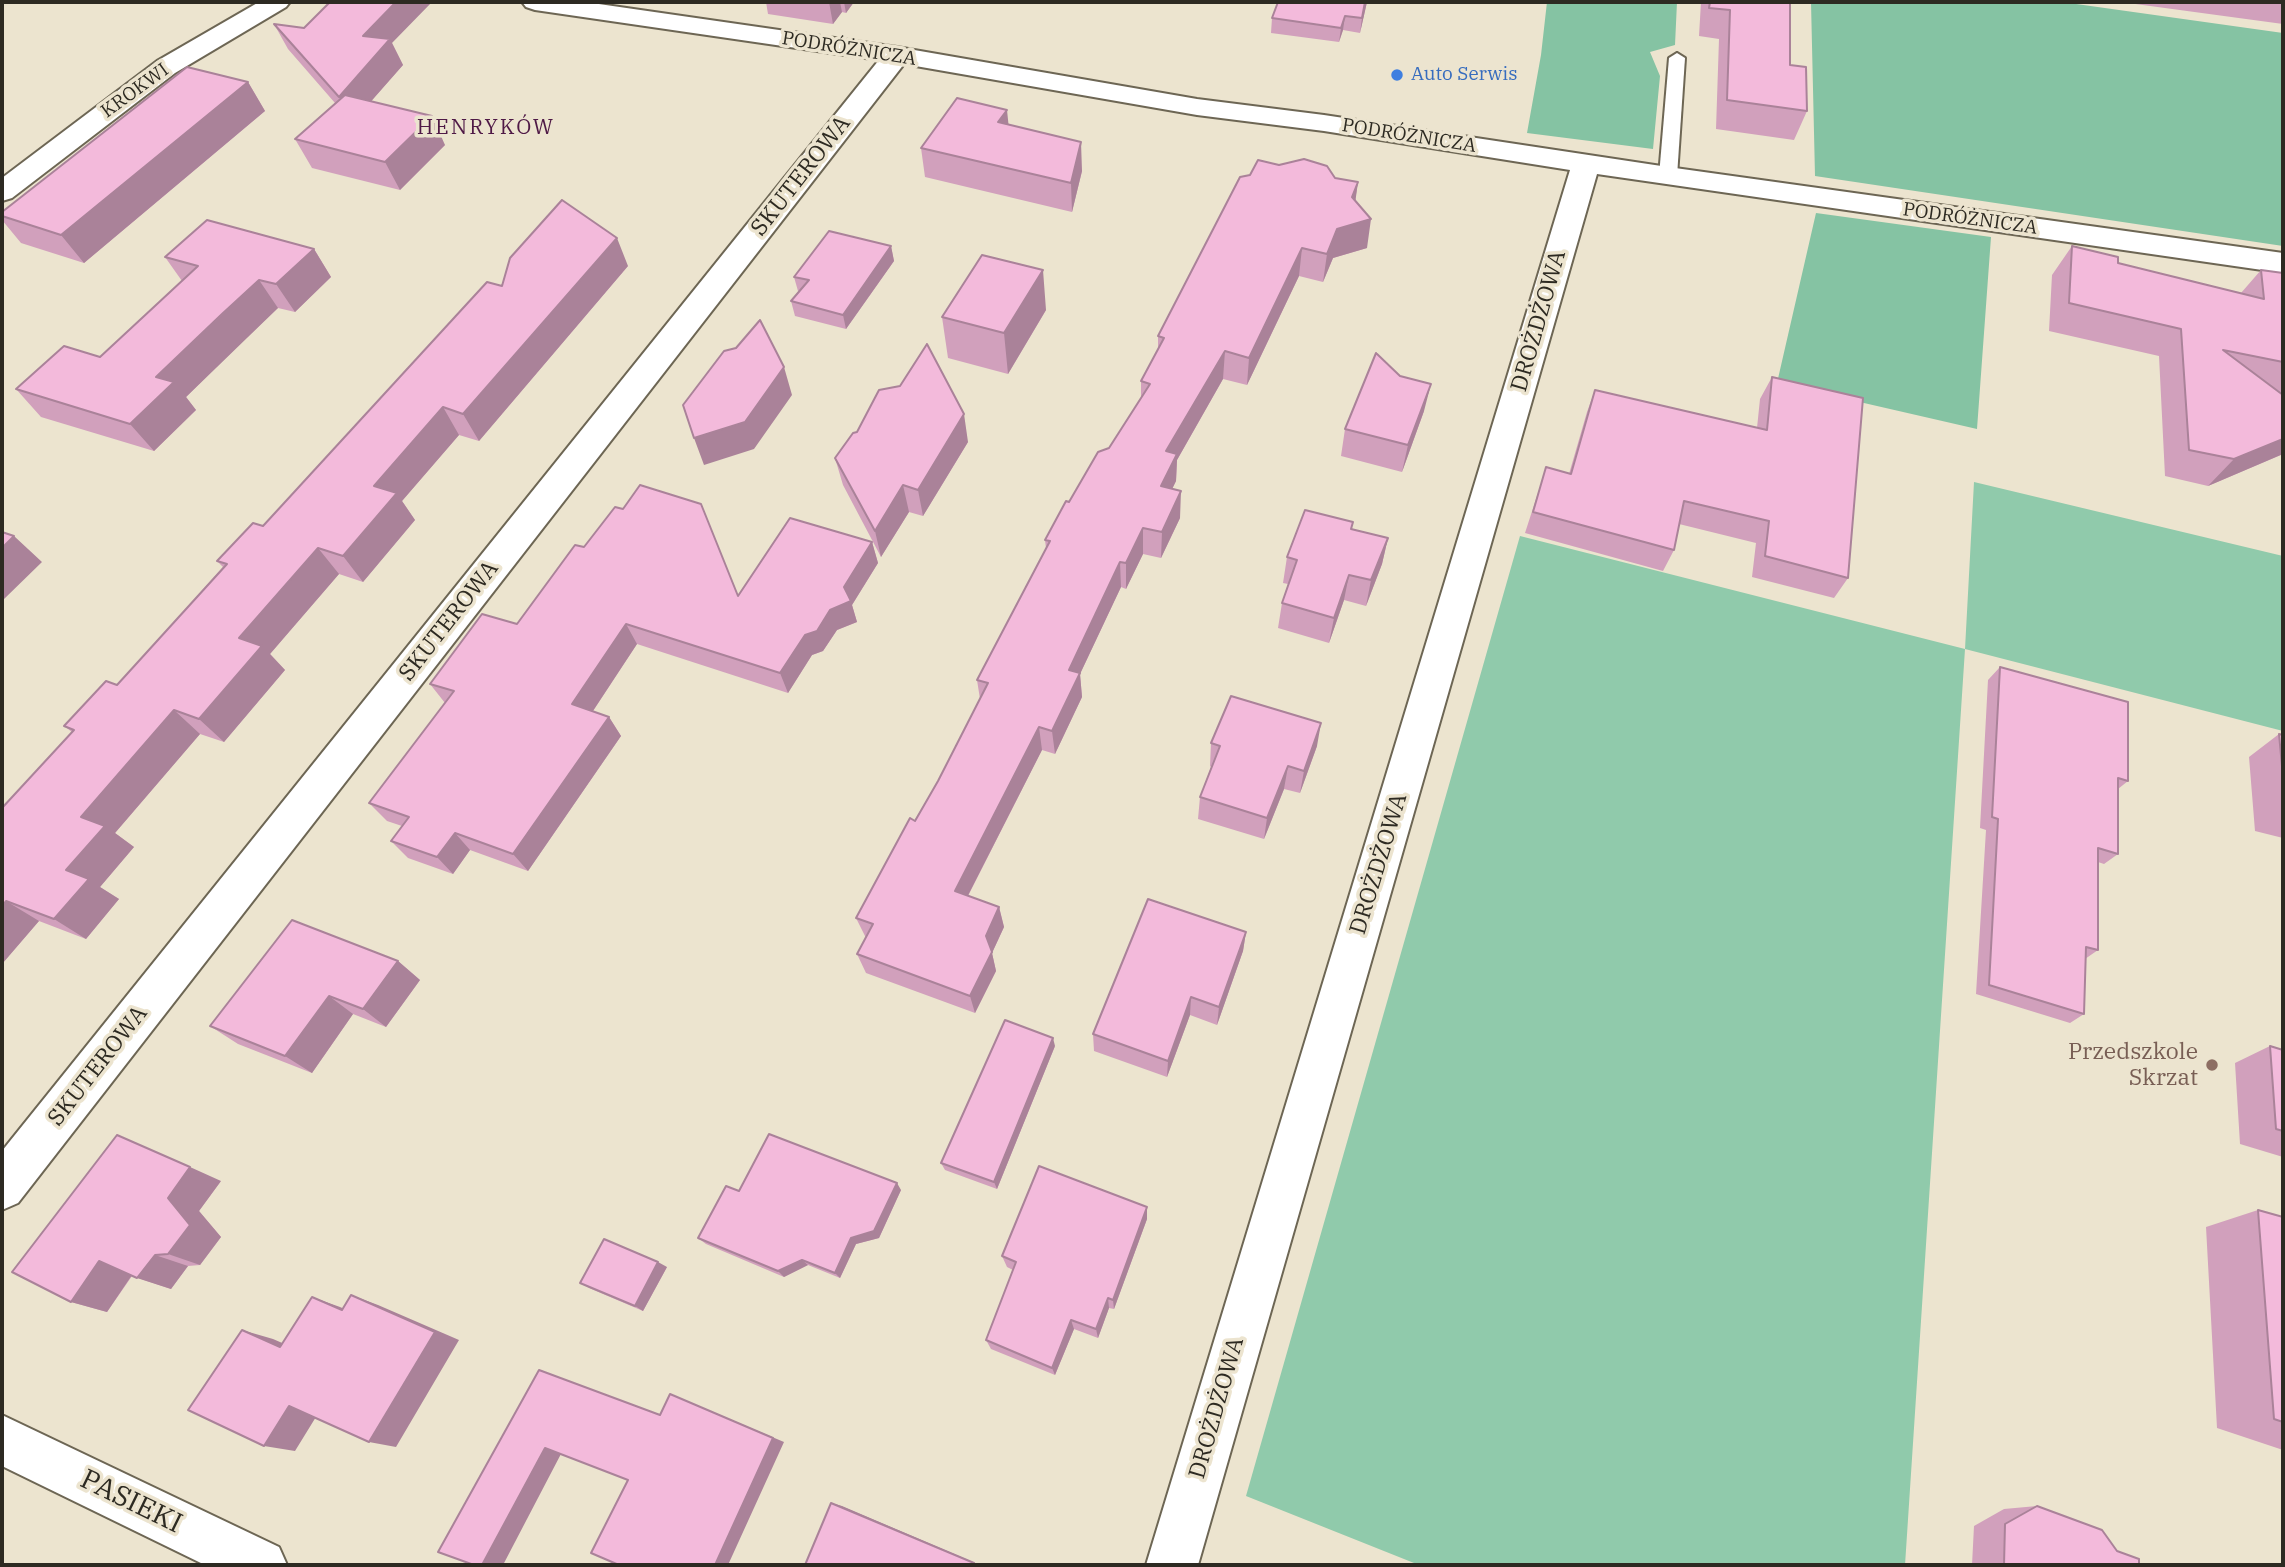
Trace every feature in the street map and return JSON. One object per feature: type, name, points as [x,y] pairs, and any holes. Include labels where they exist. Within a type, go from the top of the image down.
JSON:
[{"type":"street","name":"KROKWI","points":[[2,192],[166,67],[277,2]]},
{"type":"street","name":"PODRÓŻNICZA","points":[[536,2],[897,55],[1198,107],[1324,122],[1668,176],[2283,263]]},
{"type":"street","name":"SKUTEROWA","points":[[2,1187],[897,55]]},
{"type":"street","name":"DROŻDŻOWA","points":[[1171,1565],[1586,163]]},
{"type":"street","name":"PASIEKI","points":[[2,1440],[261,1565]]},
{"type":"lane","points":[[1668,176],[1677,58]]},
{"type":"green space","points":[[1547,2],[1677,2],[1675,45],[1650,52],[1660,76],[1653,149],[1527,133]]},
{"type":"green space","points":[[1811,2],[2062,2],[2283,33],[2283,246],[1815,176]]},
{"type":"green space","points":[[1816,213],[1991,237],[1977,429],[1777,383]]},
{"type":"green space","points":[[1974,482],[2283,556],[2283,731],[1965,649]]},
{"type":"green space","points":[[1520,536],[1965,649],[1905,1565],[1419,1565],[1246,1496]]},
{"type":"building","points":[[330,2],[396,2],[363,36],[390,39],[339,97],[274,24],[304,28]]},
{"type":"building","points":[[1278,2],[1365,2],[1362,18],[1345,16],[1341,28],[1272,18]]},
{"type":"building","points":[[1710,2],[1790,2],[1790,65],[1806,67],[1807,111],[1727,100],[1730,10],[1709,8]]},
{"type":"building","points":[[187,67],[248,82],[61,235],[2,216],[2,212]]},
{"type":"building","points":[[345,95],[432,116],[385,162],[295,139]]},
{"type":"building","points":[[957,98],[1007,110],[998,122],[1081,142],[1071,183],[921,148]]},
{"type":"building","points":[[1304,159],[1327,166],[1335,178],[1358,182],[1352,197],[1371,219],[1337,229],[1327,254],[1302,248],[1249,358],[1225,351],[1166,451],[1177,454],[1161,486],[1181,491],[1162,532],[1143,528],[1126,563],[1120,562],[1069,670],[1080,673],[1052,731],[1039,727],[955,891],[999,907],[986,936],[992,952],[970,996],[857,954],[873,924],[856,918],[910,818],[915,821],[938,781],[988,683],[977,680],[1050,541],[1045,540],[1066,501],[1069,502],[1098,452],[1109,448],[1150,384],[1141,381],[1164,338],[1158,336],[1240,177],[1250,175],[1258,160],[1279,165]]},
{"type":"building","points":[[562,200],[617,238],[463,414],[443,407],[374,486],[397,493],[343,556],[318,548],[239,638],[262,646],[199,719],[174,710],[81,817],[105,826],[66,870],[89,879],[54,919],[6,901],[2,906],[2,808],[74,730],[64,726],[106,681],[117,685],[227,564],[217,561],[253,523],[263,526],[487,282],[502,286],[510,258]]},
{"type":"building","points":[[207,220],[314,249],[276,284],[259,280],[222,314],[156,377],[174,382],[130,424],[16,389],[64,346],[100,357],[198,266],[165,257]]},
{"type":"building","points":[[829,231],[891,246],[843,315],[791,301],[809,280],[794,277]]},
{"type":"building","points":[[2072,246],[2118,257],[2118,263],[2264,299],[2261,270],[2283,273],[2283,362],[2223,350],[2283,395],[2283,439],[2234,459],[2189,450],[2181,329],[2069,303]]},
{"type":"building","points":[[982,255],[1043,270],[1004,333],[942,317]]},
{"type":"building","points":[[760,320],[784,367],[745,422],[694,438],[683,405],[724,351],[736,348]]},
{"type":"building","points":[[927,344],[964,414],[918,490],[903,485],[875,531],[835,458],[853,433],[857,432],[879,390],[900,386]]},
{"type":"building","points":[[1376,353],[1400,376],[1431,384],[1408,445],[1345,429]]},
{"type":"building","points":[[1772,377],[1863,398],[1848,578],[1765,556],[1769,521],[1684,501],[1674,550],[1533,512],[1546,467],[1571,474],[1595,390],[1767,430]]},
{"type":"building","points":[[640,485],[701,504],[738,596],[790,518],[872,542],[844,587],[851,601],[830,610],[817,631],[805,635],[780,673],[626,624],[572,704],[609,717],[513,854],[455,833],[437,857],[391,841],[409,817],[369,803],[454,691],[430,684],[482,614],[517,624],[575,545],[584,547],[615,507],[623,509]]},
{"type":"building","points":[[1305,510],[1353,522],[1351,529],[1388,538],[1371,580],[1349,575],[1334,618],[1282,603],[1297,560],[1287,557]]},
{"type":"building","points":[[2,532],[14,536],[2,548]]},
{"type":"building","points":[[2000,667],[2128,702],[2128,781],[2118,778],[2118,854],[2098,848],[2098,950],[2086,947],[2084,1014],[1989,985],[1998,819],[1992,817]]},
{"type":"building","points":[[1231,696],[1321,723],[1304,771],[1288,766],[1267,818],[1200,797],[1220,746],[1211,743]]},
{"type":"building","points":[[2279,734],[2283,735],[2283,777]]},
{"type":"building","points":[[1148,899],[1246,932],[1219,1007],[1191,997],[1168,1061],[1093,1034]]},
{"type":"building","points":[[292,920],[398,961],[363,1009],[329,996],[285,1056],[210,1026]]},
{"type":"building","points":[[1005,1020],[1053,1038],[994,1182],[941,1163]]},
{"type":"building","points":[[2270,1046],[2283,1050],[2283,1131],[2276,1129]]},
{"type":"building","points":[[769,1134],[897,1183],[874,1231],[851,1238],[835,1273],[802,1260],[778,1271],[698,1238],[726,1186],[739,1191]]},
{"type":"building","points":[[117,1135],[190,1167],[168,1198],[190,1225],[168,1254],[155,1255],[137,1278],[99,1261],[71,1302],[12,1272]]},
{"type":"building","points":[[1039,1166],[1147,1207],[1113,1300],[1108,1298],[1096,1329],[1071,1320],[1052,1368],[986,1340],[1016,1262],[1002,1256]]},
{"type":"building","points":[[2258,1210],[2283,1217],[2283,1422],[2274,1419]]},
{"type":"building","points":[[604,1239],[658,1262],[635,1306],[580,1283]]},
{"type":"building","points":[[351,1295],[435,1332],[369,1442],[289,1406],[264,1446],[188,1410],[242,1330],[280,1347],[312,1297],[342,1310]]},
{"type":"building","points":[[539,1370],[660,1415],[670,1394],[773,1438],[715,1565],[619,1565],[591,1553],[628,1480],[545,1448],[482,1565],[474,1565],[438,1552]]},
{"type":"building","points":[[831,1503],[974,1563],[805,1565]]},
{"type":"building","points":[[2037,1506],[2102,1530],[2117,1551],[2139,1559],[2139,1565],[2004,1565],[2005,1524]]},
{"type":"place","name":"Auto Serwis","points":[[1397,75]]},
{"type":"place","name":"Przedszkole Skrzat","points":[[2212,1065]]},
{"type":"district","name":"HENRYKÓW","points":[[486,128]]}]
